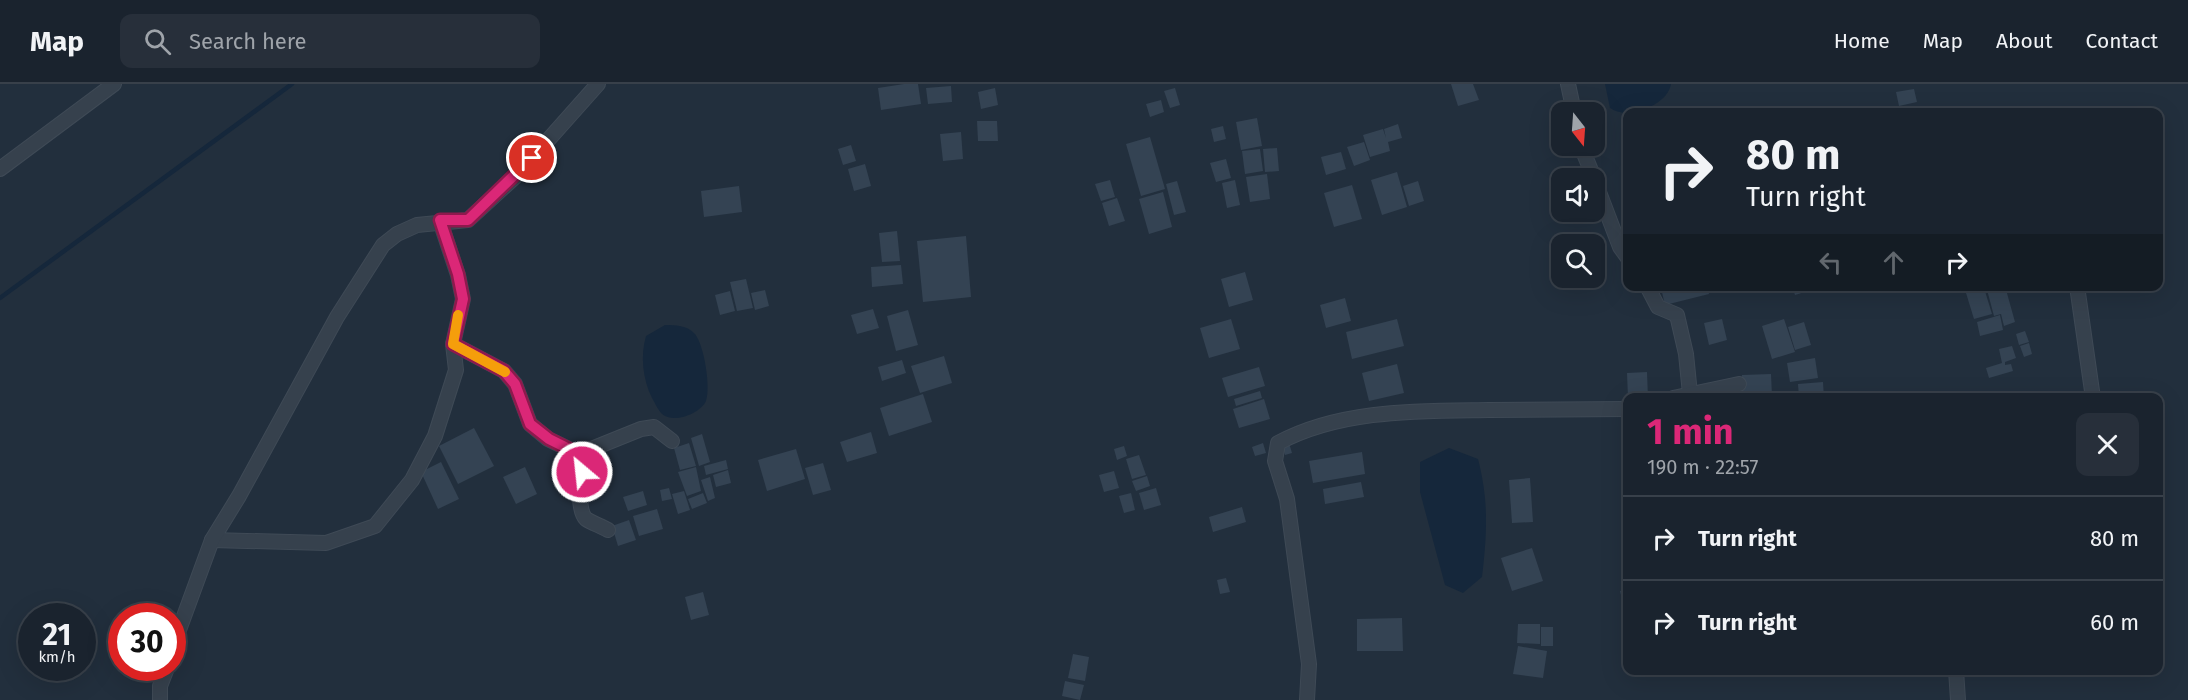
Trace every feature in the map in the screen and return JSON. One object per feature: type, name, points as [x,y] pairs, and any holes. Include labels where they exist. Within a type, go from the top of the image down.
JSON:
[{"type":"street","points":[[0,169],[114,84]]},
{"type":"street","points":[[186,607],[212,540],[239,496],[337,318],[383,246],[397,234],[417,225],[440,220],[468,220],[517,175],[598,84]]},
{"type":"street","points":[[1568,84],[1572,102]]},
{"type":"street","points":[[1605,208],[1623,251]]},
{"type":"street","points":[[212,540],[326,543],[375,526],[412,480],[435,436],[456,370],[453,344],[463,299],[458,274],[440,220]]},
{"type":"street","points":[[1650,291],[1658,307],[1677,315],[1686,354],[1690,393]]},
{"type":"street","points":[[2078,291],[2092,393]]},
{"type":"street","points":[[453,344],[504,371],[515,384],[530,424],[549,439],[579,454],[641,429],[654,427],[672,441]]},
{"type":"street","points":[[1695,393],[1739,384]]},
{"type":"street","points":[[1307,700],[1308,664],[1287,499],[1275,461],[1278,443],[1300,431],[1329,422],[1413,411],[1623,409]]},
{"type":"street","points":[[579,454],[582,472],[579,505],[585,518],[608,530]]},
{"type":"street","points":[[1956,675],[1958,700]]},
{"type":"street","points":[[160,700],[162,681]]},
{"type":"water","points":[[1605,84],[1671,84],[1663,98],[1648,108],[1623,108],[1623,113],[1610,108]]},
{"type":"water","points":[[665,325],[685,327],[695,334],[706,366],[708,386],[706,401],[698,410],[679,418],[662,414],[652,398],[645,376],[643,352],[646,336]]},
{"type":"water","points":[[1449,448],[1478,459],[1484,489],[1486,532],[1482,577],[1463,593],[1445,585],[1420,492],[1420,462]]},
{"type":"building","points":[[918,84],[921,104],[881,110],[878,88]]},
{"type":"building","points":[[1451,84],[1473,84],[1479,100],[1458,106]]},
{"type":"building","points":[[951,86],[952,102],[928,104],[926,88]]},
{"type":"building","points":[[995,88],[998,105],[981,109],[978,92]]},
{"type":"building","points":[[1175,88],[1180,105],[1170,108],[1164,91]]},
{"type":"building","points":[[1914,89],[1917,102],[1899,106],[1896,92]]},
{"type":"building","points":[[1161,100],[1164,112],[1150,117],[1146,104]]},
{"type":"building","points":[[1257,118],[1262,146],[1241,150],[1236,122]]},
{"type":"building","points":[[977,121],[997,121],[998,141],[978,141]]},
{"type":"building","points":[[1398,124],[1402,138],[1388,142],[1390,151],[1370,157],[1363,135],[1383,129],[1386,138],[1384,129]]},
{"type":"building","points":[[1223,126],[1226,139],[1214,142],[1211,129]]},
{"type":"building","points":[[961,132],[963,159],[943,161],[940,134]]},
{"type":"building","points":[[1150,137],[1165,189],[1141,196],[1126,144]]},
{"type":"building","points":[[1364,142],[1370,160],[1354,166],[1347,147]]},
{"type":"building","points":[[851,145],[856,161],[843,165],[838,149]]},
{"type":"building","points":[[1277,148],[1279,171],[1265,172],[1263,149]]},
{"type":"building","points":[[1260,149],[1263,171],[1245,174],[1242,151]]},
{"type":"building","points":[[1341,152],[1346,169],[1326,175],[1321,157]]},
{"type":"building","points":[[1226,159],[1231,178],[1216,182],[1210,163]]},
{"type":"building","points":[[865,164],[871,186],[854,191],[848,169]]},
{"type":"building","points":[[1397,172],[1407,207],[1382,215],[1371,180]]},
{"type":"building","points":[[1267,174],[1270,199],[1250,202],[1246,177]]},
{"type":"building","points":[[1110,180],[1115,197],[1101,201],[1095,184]]},
{"type":"building","points":[[1235,180],[1240,205],[1227,208],[1222,183]]},
{"type":"building","points":[[1177,181],[1186,212],[1174,215],[1166,184]]},
{"type":"building","points":[[1418,181],[1424,201],[1409,206],[1403,186]]},
{"type":"building","points":[[1352,185],[1362,219],[1334,227],[1324,193]]},
{"type":"building","points":[[739,186],[742,212],[704,217],[701,191]]},
{"type":"building","points":[[1163,192],[1172,227],[1149,234],[1139,199]]},
{"type":"building","points":[[1117,198],[1125,221],[1109,226],[1102,203]]},
{"type":"building","points":[[897,231],[900,261],[882,262],[879,233]]},
{"type":"building","points":[[966,236],[971,297],[923,302],[917,241]]},
{"type":"building","points":[[901,265],[903,284],[872,287],[871,267]]},
{"type":"building","points":[[1245,272],[1253,300],[1229,307],[1221,279]]},
{"type":"building","points":[[746,279],[753,308],[737,311],[730,282]]},
{"type":"building","points":[[765,290],[769,306],[755,310],[751,293]]},
{"type":"building","points":[[730,291],[735,311],[720,315],[715,295]]},
{"type":"building","points":[[1662,291],[1708,291],[1709,294],[1665,305]]},
{"type":"building","points":[[1794,291],[1808,291],[1795,295]]},
{"type":"building","points":[[1985,291],[1992,314],[1974,319],[1966,293]]},
{"type":"building","points":[[1987,291],[2006,291],[2015,322],[2004,326],[2001,314],[1994,316]]},
{"type":"building","points":[[1345,298],[1351,321],[1326,328],[1320,305]]},
{"type":"building","points":[[873,309],[879,328],[857,334],[851,315]]},
{"type":"building","points":[[908,310],[918,345],[896,351],[887,316]]},
{"type":"building","points":[[2000,315],[2003,330],[1980,336],[1977,322]]},
{"type":"building","points":[[1231,319],[1240,349],[1209,358],[1200,328]]},
{"type":"building","points":[[1397,319],[1404,346],[1352,359],[1346,332]]},
{"type":"building","points":[[1722,319],[1727,340],[1709,345],[1704,323]]},
{"type":"building","points":[[1784,319],[1795,352],[1772,359],[1762,326]]},
{"type":"building","points":[[1804,322],[1811,345],[1795,350],[1788,327]]},
{"type":"building","points":[[2025,331],[2029,342],[2019,345],[2016,334]]},
{"type":"building","points":[[2029,343],[2032,354],[2024,357],[2020,346]]},
{"type":"building","points":[[2012,346],[2016,358],[2005,362],[2005,365],[2011,364],[2013,371],[1989,378],[1986,368],[2002,363],[1999,349]]},
{"type":"building","points":[[944,356],[952,383],[920,393],[911,366]]},
{"type":"building","points":[[1815,358],[1818,378],[1790,382],[1787,363]]},
{"type":"building","points":[[902,360],[906,373],[882,381],[878,367]]},
{"type":"building","points":[[1397,364],[1404,393],[1369,401],[1362,373]]},
{"type":"building","points":[[1259,367],[1265,386],[1228,397],[1222,378]]},
{"type":"building","points":[[1647,372],[1648,393],[1628,393],[1627,373]]},
{"type":"building","points":[[1771,374],[1772,393],[1742,393],[1742,375]]},
{"type":"building","points":[[1823,382],[1824,393],[1799,393],[1798,384]]},
{"type":"building","points":[[1260,391],[1262,398],[1236,406],[1234,399]]},
{"type":"building","points":[[923,394],[932,422],[889,436],[880,408]]},
{"type":"building","points":[[1264,399],[1270,419],[1239,428],[1233,409]]},
{"type":"building","points":[[474,428],[494,466],[458,484],[439,446]]},
{"type":"building","points":[[871,432],[877,453],[847,462],[840,442]]},
{"type":"building","points":[[702,434],[710,462],[699,466],[691,438]]},
{"type":"building","points":[[689,443],[696,466],[680,470],[674,448]]},
{"type":"building","points":[[1263,443],[1266,453],[1255,456],[1252,447]]},
{"type":"building","points":[[1289,443],[1292,453],[1285,455],[1282,446]]},
{"type":"building","points":[[1124,446],[1127,456],[1117,460],[1114,449]]},
{"type":"building","points":[[796,449],[805,479],[767,491],[758,460]]},
{"type":"building","points":[[1362,452],[1365,474],[1313,483],[1309,461]]},
{"type":"building","points":[[1139,455],[1146,475],[1132,479],[1126,459]]},
{"type":"building","points":[[726,460],[728,469],[706,475],[704,466]]},
{"type":"building","points":[[441,462],[459,499],[438,509],[421,472]]},
{"type":"building","points":[[823,463],[831,490],[813,495],[805,468]]},
{"type":"building","points":[[525,467],[537,494],[516,504],[503,477]]},
{"type":"building","points":[[696,467],[701,491],[687,496],[678,472]]},
{"type":"building","points":[[728,470],[731,483],[716,487],[713,475]]},
{"type":"building","points":[[1114,471],[1119,488],[1104,492],[1099,475]]},
{"type":"building","points":[[1147,476],[1150,486],[1136,491],[1132,481]]},
{"type":"building","points":[[710,477],[715,498],[708,501],[701,480]]},
{"type":"building","points":[[1530,478],[1533,522],[1512,523],[1509,480]]},
{"type":"building","points":[[1361,482],[1364,497],[1325,504],[1323,489]]},
{"type":"building","points":[[669,488],[672,499],[662,501],[660,490]]},
{"type":"building","points":[[1156,488],[1161,505],[1144,510],[1139,493]]},
{"type":"building","points":[[643,491],[647,505],[628,511],[623,497]]},
{"type":"building","points":[[684,491],[690,510],[678,514],[672,494]]},
{"type":"building","points":[[703,493],[707,503],[692,509],[688,499]]},
{"type":"building","points":[[1131,493],[1135,510],[1124,513],[1119,496]]},
{"type":"building","points":[[1242,507],[1246,522],[1213,532],[1209,517]]},
{"type":"building","points":[[657,509],[663,529],[639,536],[633,516]]},
{"type":"building","points":[[629,520],[636,540],[618,546],[612,526]]},
{"type":"building","points":[[1532,548],[1543,581],[1512,591],[1501,558]]},
{"type":"building","points":[[1226,578],[1230,592],[1220,594],[1217,580]]},
{"type":"building","points":[[703,592],[709,615],[691,620],[685,597]]},
{"type":"building","points":[[1402,618],[1403,651],[1357,651],[1357,619]]},
{"type":"building","points":[[1518,624],[1540,624],[1540,644],[1517,643]]},
{"type":"building","points":[[1541,627],[1553,627],[1553,646],[1541,646]]},
{"type":"building","points":[[1518,646],[1547,651],[1543,678],[1513,674]]},
{"type":"building","points":[[1073,654],[1089,657],[1085,681],[1068,678]]},
{"type":"building","points":[[1065,681],[1084,685],[1080,700],[1062,696]]},
{"type":"waterway","points":[[0,298],[292,84]]},
{"type":"slow traffic","points":[[458,315],[453,344],[505,372]]},
{"type":"route","points":[[532,158],[468,220],[440,220],[458,274],[463,299],[453,344],[504,371],[515,384],[530,424],[549,439],[579,454],[582,472]]}]
